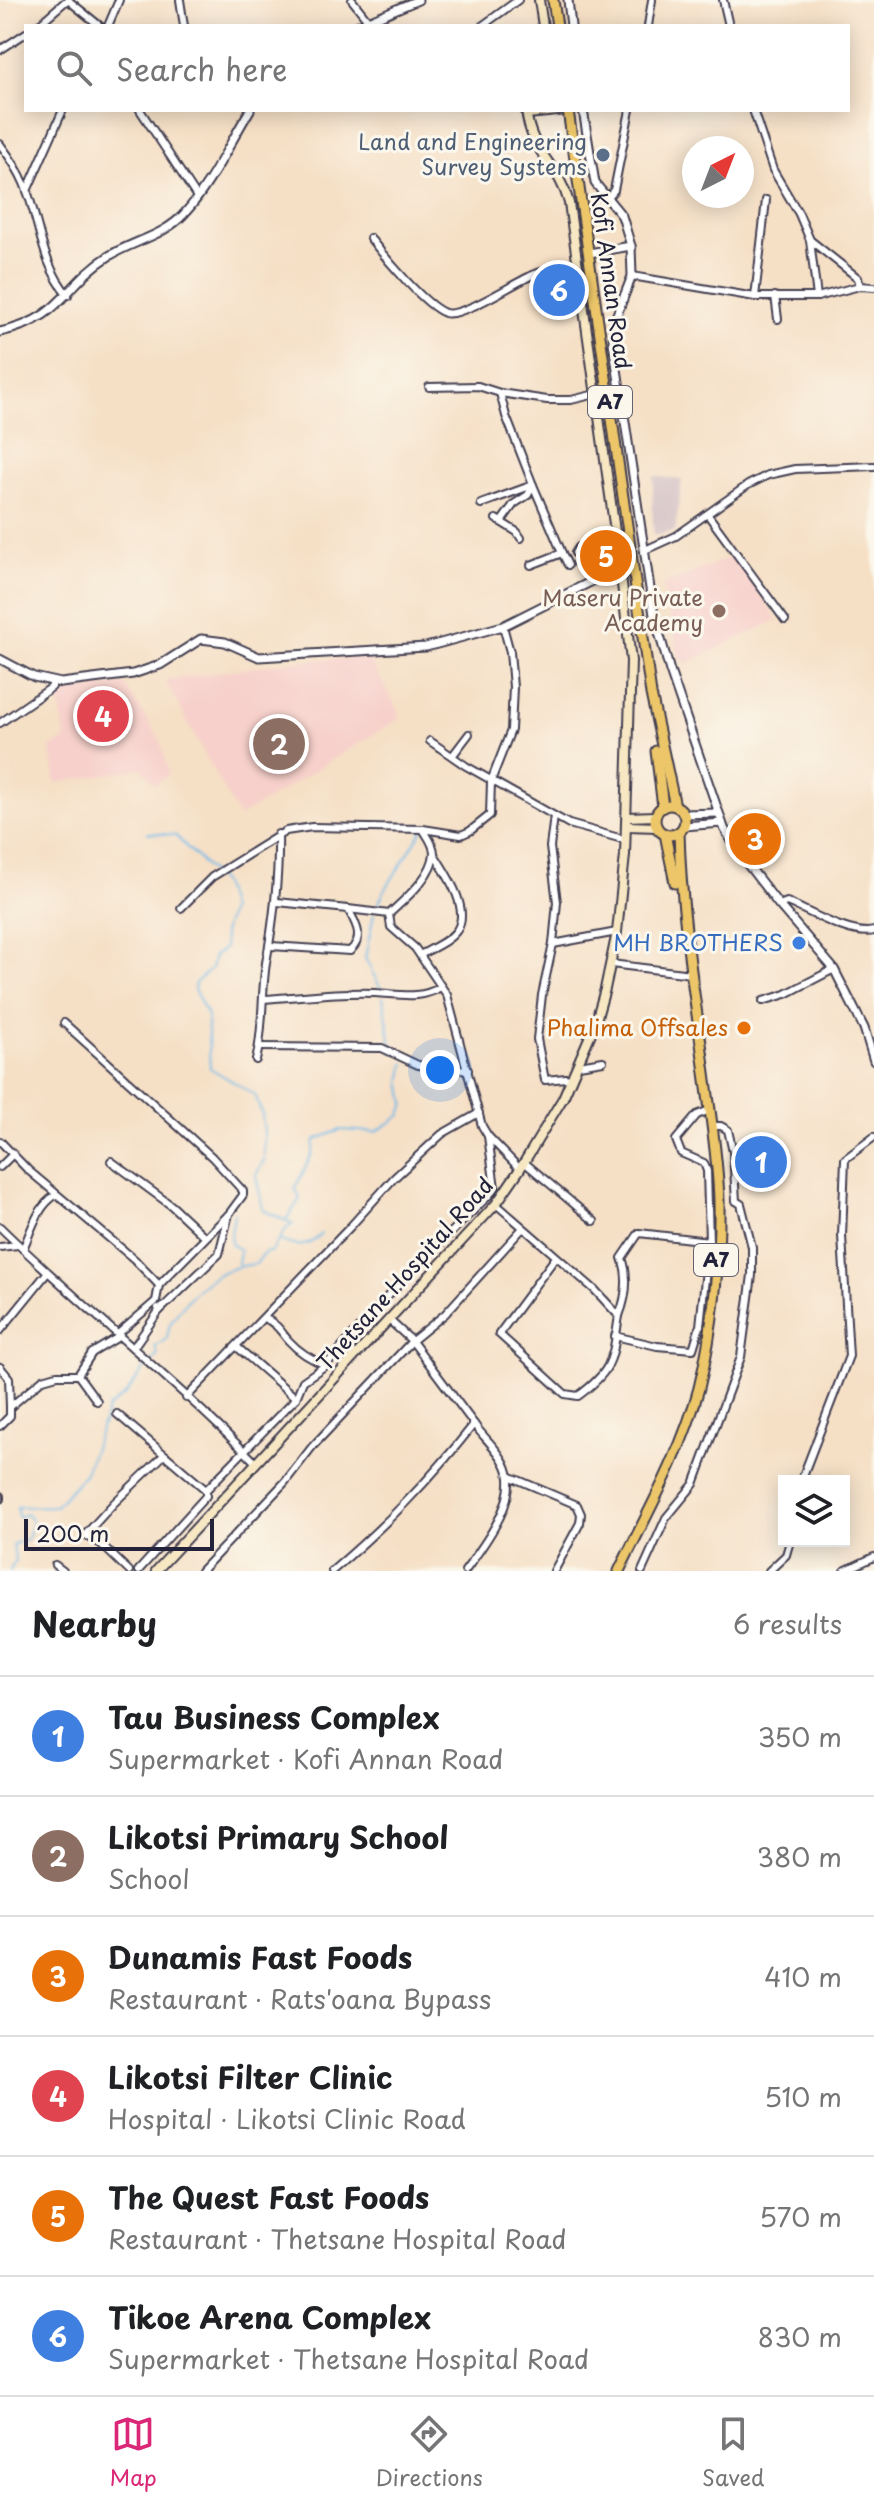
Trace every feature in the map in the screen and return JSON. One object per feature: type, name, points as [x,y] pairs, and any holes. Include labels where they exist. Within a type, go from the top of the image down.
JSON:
[{"type":"main road","points":[[539,0],[543,24]]},
{"type":"main road","points":[[553,0],[557,24]]},
{"type":"main road","name":"Thetsane Hospital Road","points":[[156,1571],[496,1204],[522,1166],[579,1065],[595,1024],[611,964],[626,840],[631,661],[617,542],[564,185],[535,146],[529,133],[526,112]]},
{"type":"main road","name":"Kofi Annan Road","points":[[568,112],[651,694],[675,806]]},
{"type":"main road","name":"Kofi Annan Road","points":[[651,694],[650,711],[663,807]]},
{"type":"main road","points":[[627,821],[656,816],[663,807],[675,806],[683,814]]},
{"type":"main road","name":"A7","points":[[619,1571],[666,1476],[699,1387],[712,1314],[719,1201],[686,933],[683,814]]},
{"type":"main road","points":[[656,816],[657,827]]},
{"type":"main road","points":[[627,821],[657,827],[665,834],[682,829]]},
{"type":"main road","name":"A7","points":[[665,834],[686,933]]},
{"type":"street","points":[[39,24],[68,0],[98,24]]},
{"type":"street","points":[[109,24],[119,0]]},
{"type":"street","points":[[180,0],[184,24]]},
{"type":"street","points":[[352,0],[367,19]]},
{"type":"street","points":[[359,24],[398,3],[418,0]]},
{"type":"street","points":[[485,24],[518,0]]},
{"type":"street","points":[[568,0],[571,24]]},
{"type":"street","points":[[648,24],[652,0]]},
{"type":"street","points":[[723,0],[729,24]]},
{"type":"street","points":[[0,50],[24,34]]},
{"type":"street","points":[[26,192],[62,112]]},
{"type":"street","points":[[141,112],[197,197]]},
{"type":"street","points":[[0,332],[29,325],[49,313],[86,274],[110,255],[166,229],[180,218],[197,197],[249,112]]},
{"type":"street","points":[[583,112],[595,183],[622,216],[631,246],[632,276],[614,322],[613,342],[654,615],[670,671],[722,823],[738,852],[834,969],[864,1028],[874,1061]]},
{"type":"street","points":[[607,198],[614,190],[630,112]]},
{"type":"street","points":[[754,112],[773,170],[799,214],[810,240],[817,297]]},
{"type":"street","points":[[0,144],[26,192],[55,279],[68,295]]},
{"type":"street","points":[[755,297],[766,200]]},
{"type":"street","points":[[370,238],[408,282],[446,313],[462,312],[539,272],[578,266]]},
{"type":"street","points":[[810,240],[858,278],[860,286]]},
{"type":"street","points":[[589,253],[631,246]]},
{"type":"street","points":[[632,276],[755,297],[817,297],[860,286],[874,287]]},
{"type":"street","points":[[775,296],[778,319]]},
{"type":"street","points":[[429,387],[478,386],[500,393],[571,400],[596,394]]},
{"type":"street","points":[[500,393],[533,485],[568,565]]},
{"type":"street","points":[[645,550],[676,536],[748,485],[777,472],[874,466]]},
{"type":"street","points":[[481,504],[533,485]]},
{"type":"street","points":[[521,538],[498,520],[528,495],[533,485]]},
{"type":"street","points":[[708,515],[785,620]]},
{"type":"street","points":[[601,545],[617,542]]},
{"type":"street","points":[[531,565],[562,553]]},
{"type":"street","points":[[0,659],[52,683],[133,674],[160,665],[201,639],[225,642],[259,657],[426,647],[503,626],[620,567]]},
{"type":"street","points":[[181,908],[212,877],[278,834],[312,827],[423,829],[461,835],[490,815],[491,781],[511,730],[513,687],[510,652],[503,626]]},
{"type":"street","points":[[0,723],[52,687],[52,683]]},
{"type":"street","points":[[453,755],[469,734]]},
{"type":"street","points":[[430,741],[491,781],[569,824],[626,840]]},
{"type":"street","points":[[683,814],[719,813]]},
{"type":"street","points":[[554,816],[550,847],[557,902],[537,1039],[545,1080],[571,1080]]},
{"type":"street","points":[[682,829],[722,823]]},
{"type":"street","points":[[420,955],[449,937],[457,930],[460,921],[457,892],[423,829]]},
{"type":"street","points":[[256,1060],[277,902],[278,834]]},
{"type":"street","points":[[389,914],[423,879],[434,854]]},
{"type":"street","points":[[277,902],[389,914]]},
{"type":"street","points":[[779,905],[787,902],[854,930],[874,931]]},
{"type":"street","points":[[271,946],[350,951],[356,945],[359,929],[348,909]]},
{"type":"street","points":[[138,1571],[206,1496],[206,1490],[296,1398],[303,1381],[326,1365],[397,1286],[495,1188],[488,1136],[452,1009],[420,955],[391,927],[389,914]]},
{"type":"street","points":[[553,944],[617,932]]},
{"type":"street","points":[[611,964],[691,974]]},
{"type":"street","points":[[763,1001],[786,994],[834,969]]},
{"type":"street","points":[[263,999],[376,993],[422,995],[441,987]]},
{"type":"street","points":[[64,1023],[238,1183],[243,1195],[229,1214],[159,1285],[156,1301],[159,1311]]},
{"type":"street","points":[[259,1047],[382,1048],[418,1065],[468,1070]]},
{"type":"street","points":[[579,1065],[603,1061]]},
{"type":"street","points":[[615,1336],[657,1346],[693,1349],[700,1326],[709,1241],[707,1171],[704,1163],[681,1153],[676,1140],[697,1115],[710,1110]]},
{"type":"street","points":[[186,1398],[394,1178],[442,1134],[479,1113]]},
{"type":"street","points":[[642,1571],[666,1518],[694,1484],[741,1357],[752,1275],[752,1247],[741,1204],[736,1201],[733,1152],[728,1130],[712,1126]]},
{"type":"street","points":[[488,1136],[594,1221]]},
{"type":"street","points":[[803,1475],[849,1356],[842,1236],[845,1159],[874,1137]]},
{"type":"street","points":[[0,1141],[56,1195],[134,1259],[159,1285]]},
{"type":"street","points":[[0,1167],[13,1154]]},
{"type":"street","points":[[111,1161],[172,1206],[204,1236]]},
{"type":"street","points":[[20,1247],[40,1211],[56,1195]]},
{"type":"street","points":[[496,1204],[609,1303],[619,1316]]},
{"type":"street","points":[[133,1348],[159,1311],[219,1254],[229,1214]]},
{"type":"street","points":[[0,1227],[256,1463]]},
{"type":"street","points":[[201,1571],[412,1341],[445,1314],[522,1229]]},
{"type":"street","points":[[556,1257],[499,1334],[572,1397],[599,1381],[612,1362],[619,1316],[624,1304],[626,1278],[622,1258],[639,1233],[709,1241]]},
{"type":"street","points":[[0,1247],[20,1247]]},
{"type":"street","points":[[0,1331],[47,1273]]},
{"type":"street","points":[[78,1375],[92,1353],[119,1335],[156,1301]]},
{"type":"street","points":[[264,1318],[309,1357],[326,1365]]},
{"type":"street","points":[[389,1320],[412,1341],[505,1463],[509,1476],[499,1523],[465,1571]]},
{"type":"street","points":[[237,1347],[296,1398]]},
{"type":"street","points":[[0,1367],[9,1378],[10,1407],[10,1416],[0,1426]]},
{"type":"street","points":[[78,1375],[97,1401]]},
{"type":"street","points":[[10,1407],[43,1379],[78,1375]]},
{"type":"street","points":[[117,1414],[206,1490]]},
{"type":"street","points":[[332,1571],[425,1485],[474,1424]]},
{"type":"street","points":[[129,1571],[101,1544],[85,1535],[164,1455]]},
{"type":"street","points":[[509,1476],[577,1505],[581,1514],[580,1523],[554,1571]]},
{"type":"street","points":[[769,1571],[786,1555],[788,1547]]},
{"type":"street","points":[[844,1571],[874,1557]]},
{"type":"street","points":[[55,1565],[63,1571]]},
{"type":"shaded area","points":[[654,476],[682,480],[675,531],[654,536],[652,507]]},
{"type":"shaded area","name":"Maseru Private Academy","points":[[734,556],[777,620],[687,663],[679,658],[663,585]]},
{"type":"shaded area","points":[[368,657],[398,710],[398,719],[239,817],[165,680],[295,661]]},
{"type":"shaded area","points":[[124,684],[160,740],[169,774],[155,785],[142,768],[56,783],[51,748],[66,739],[57,692]]},
{"type":"waterway","points":[[376,908],[422,831]]},
{"type":"waterway","points":[[10,1571],[15,1560],[13,1544],[27,1539],[32,1521],[26,1514],[18,1517],[17,1507],[56,1506],[85,1473],[108,1408],[127,1393],[145,1367],[158,1355],[155,1347],[166,1340],[171,1322],[188,1299],[217,1275],[256,1264],[264,1253],[272,1251],[286,1229],[293,1224],[263,1210],[256,1175],[264,1160],[264,1133],[262,1114],[255,1095],[210,1068],[207,1015],[194,989],[195,983],[211,969],[214,956],[225,948],[223,933],[230,910],[222,883],[175,835],[148,833]]},
{"type":"waterway","points":[[374,914],[365,958],[382,991]]},
{"type":"waterway","points":[[383,997],[391,1043],[401,1054]]},
{"type":"waterway","points":[[286,1220],[300,1199],[295,1188],[313,1152],[315,1140],[340,1130],[376,1132],[400,1116],[405,1104],[401,1081],[405,1063]]},
{"type":"waterway","points":[[234,1213],[231,1243],[240,1251],[238,1264]]},
{"type":"waterway","points":[[280,1240],[302,1245],[321,1234]]},
{"type":"place","name":"Land and Engineering Survey Systems","points":[[603,155]]},
{"type":"place","name":"Tikoe Arena Complex","points":[[559,290]]},
{"type":"place","name":"The Quest Fast Foods","points":[[606,556]]},
{"type":"place","name":"Maseru Private Academy","points":[[719,611]]},
{"type":"place","name":"Likotsi Filter Clinic","points":[[103,716]]},
{"type":"place","name":"Likotsi Primary School","points":[[279,744]]},
{"type":"place","name":"Dunamis Fast Foods","points":[[755,839]]},
{"type":"place","name":"MH BROTHERS","points":[[799,943]]},
{"type":"place","name":"Phalima Offsales","points":[[744,1028]]},
{"type":"place","name":"Tau Business Complex","points":[[761,1162]]}]
